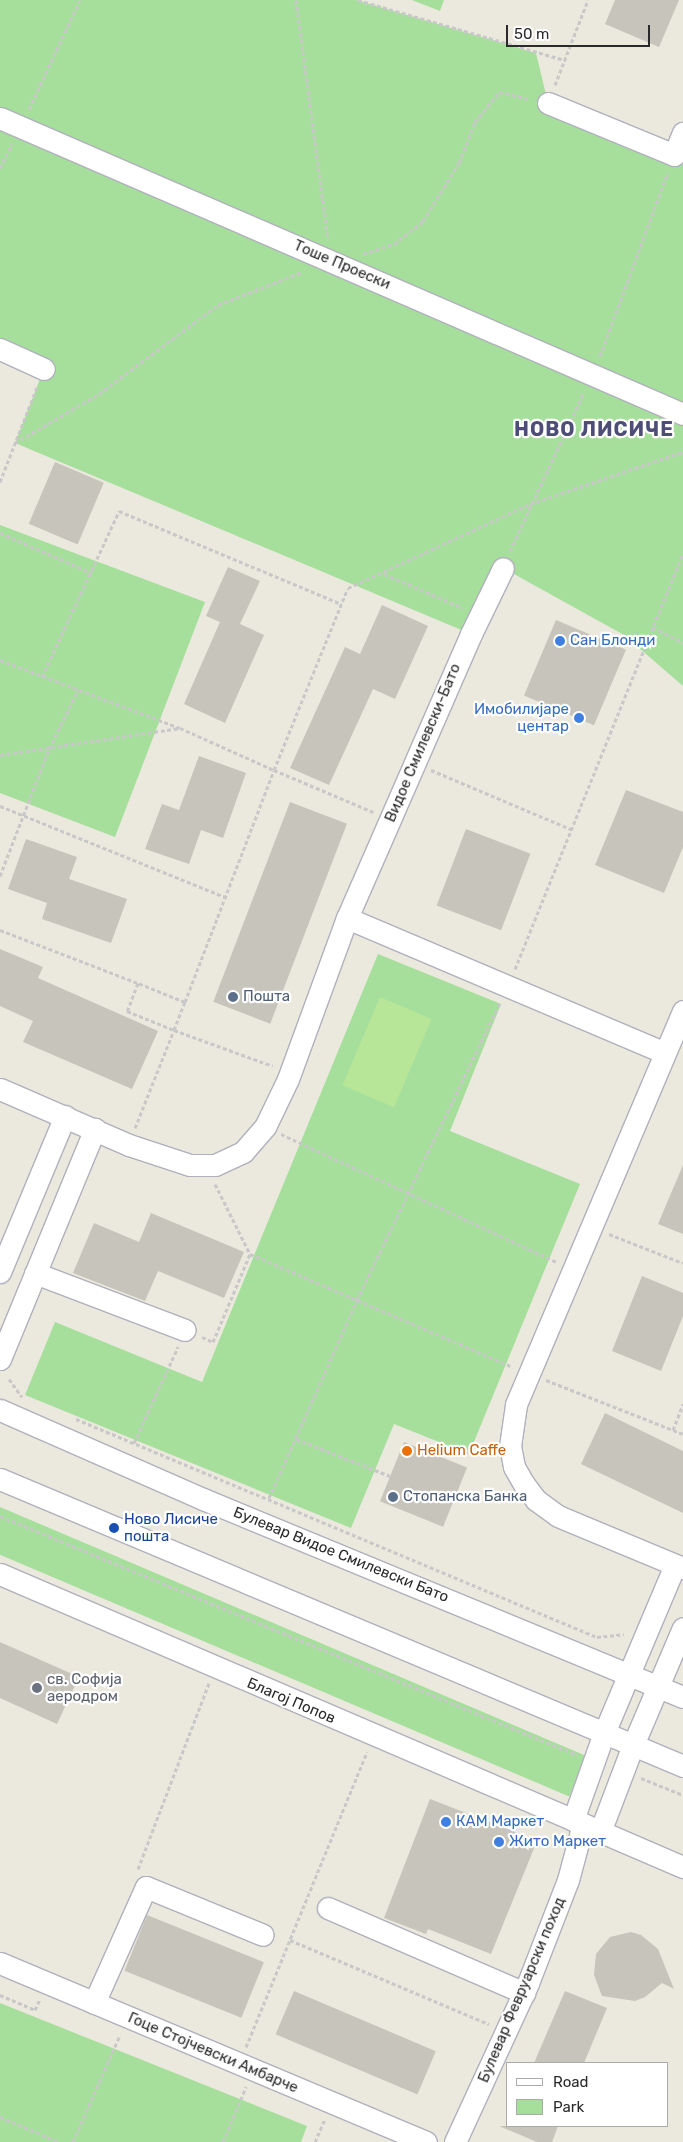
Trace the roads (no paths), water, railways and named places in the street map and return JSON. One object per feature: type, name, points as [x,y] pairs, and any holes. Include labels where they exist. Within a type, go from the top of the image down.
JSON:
[{"type":"street","points":[[548,103],[674,155],[683,133]]},
{"type":"street","name":"Тоше Проески","points":[[0,118],[683,414]]},
{"type":"street","points":[[0,350],[44,369]]},
{"type":"street","name":"Видое Смилевски-Бато","points":[[95,1129],[129,1145],[190,1165],[215,1165],[243,1152],[265,1126],[289,1072],[347,918],[480,615],[503,568]]},
{"type":"street","points":[[347,918],[507,987],[526,1004],[665,1053]]},
{"type":"street","points":[[585,1825],[604,1733],[628,1675],[679,1566],[558,1516],[536,1500],[514,1467],[511,1422],[529,1374],[592,1228],[608,1181],[683,1011]]},
{"type":"street","points":[[0,1088],[95,1129],[0,1360]]},
{"type":"street","points":[[0,1272],[65,1116]]},
{"type":"street","points":[[35,1273],[185,1330]]},
{"type":"street","name":"Булевар Видое Смилевски Бато","points":[[0,1410],[203,1499],[683,1697]]},
{"type":"street","points":[[0,1480],[683,1766]]},
{"type":"street","name":"Благој Попов","points":[[0,1574],[215,1668],[585,1825]]},
{"type":"street","points":[[585,1825],[633,1745],[683,1628]]},
{"type":"street","points":[[585,1825],[683,1867]]},
{"type":"street","name":"Булевар Февруарски поход","points":[[455,2142],[524,1992],[568,1880],[585,1825]]},
{"type":"street","points":[[94,2003],[146,1887],[263,1935]]},
{"type":"street","points":[[328,1908],[524,1992]]},
{"type":"street","name":"Гоце Стојчевски Амбарче","points":[[0,1963],[94,2003],[243,2073],[426,2142]]},
{"type":"place","name":"Сан Блонди","points":[[560,641]]},
{"type":"place","name":"Имобилијаре центар","points":[[579,718]]},
{"type":"place","name":"Пошта","points":[[233,997]]},
{"type":"place","name":"Helium Caffe","points":[[407,1451]]},
{"type":"place","name":"Стопанска Банка","points":[[393,1497]]},
{"type":"place","name":"Ново Лисиче пошта","points":[[114,1528]]},
{"type":"place","name":"св. Софија аеродром","points":[[37,1688]]},
{"type":"place","name":"КАМ Маркет","points":[[446,1822]]},
{"type":"place","name":"Жито Маркет","points":[[499,1842]]},
{"type":"district","name":"НОВО ЛИСИЧЕ","points":[[594,429]]}]
